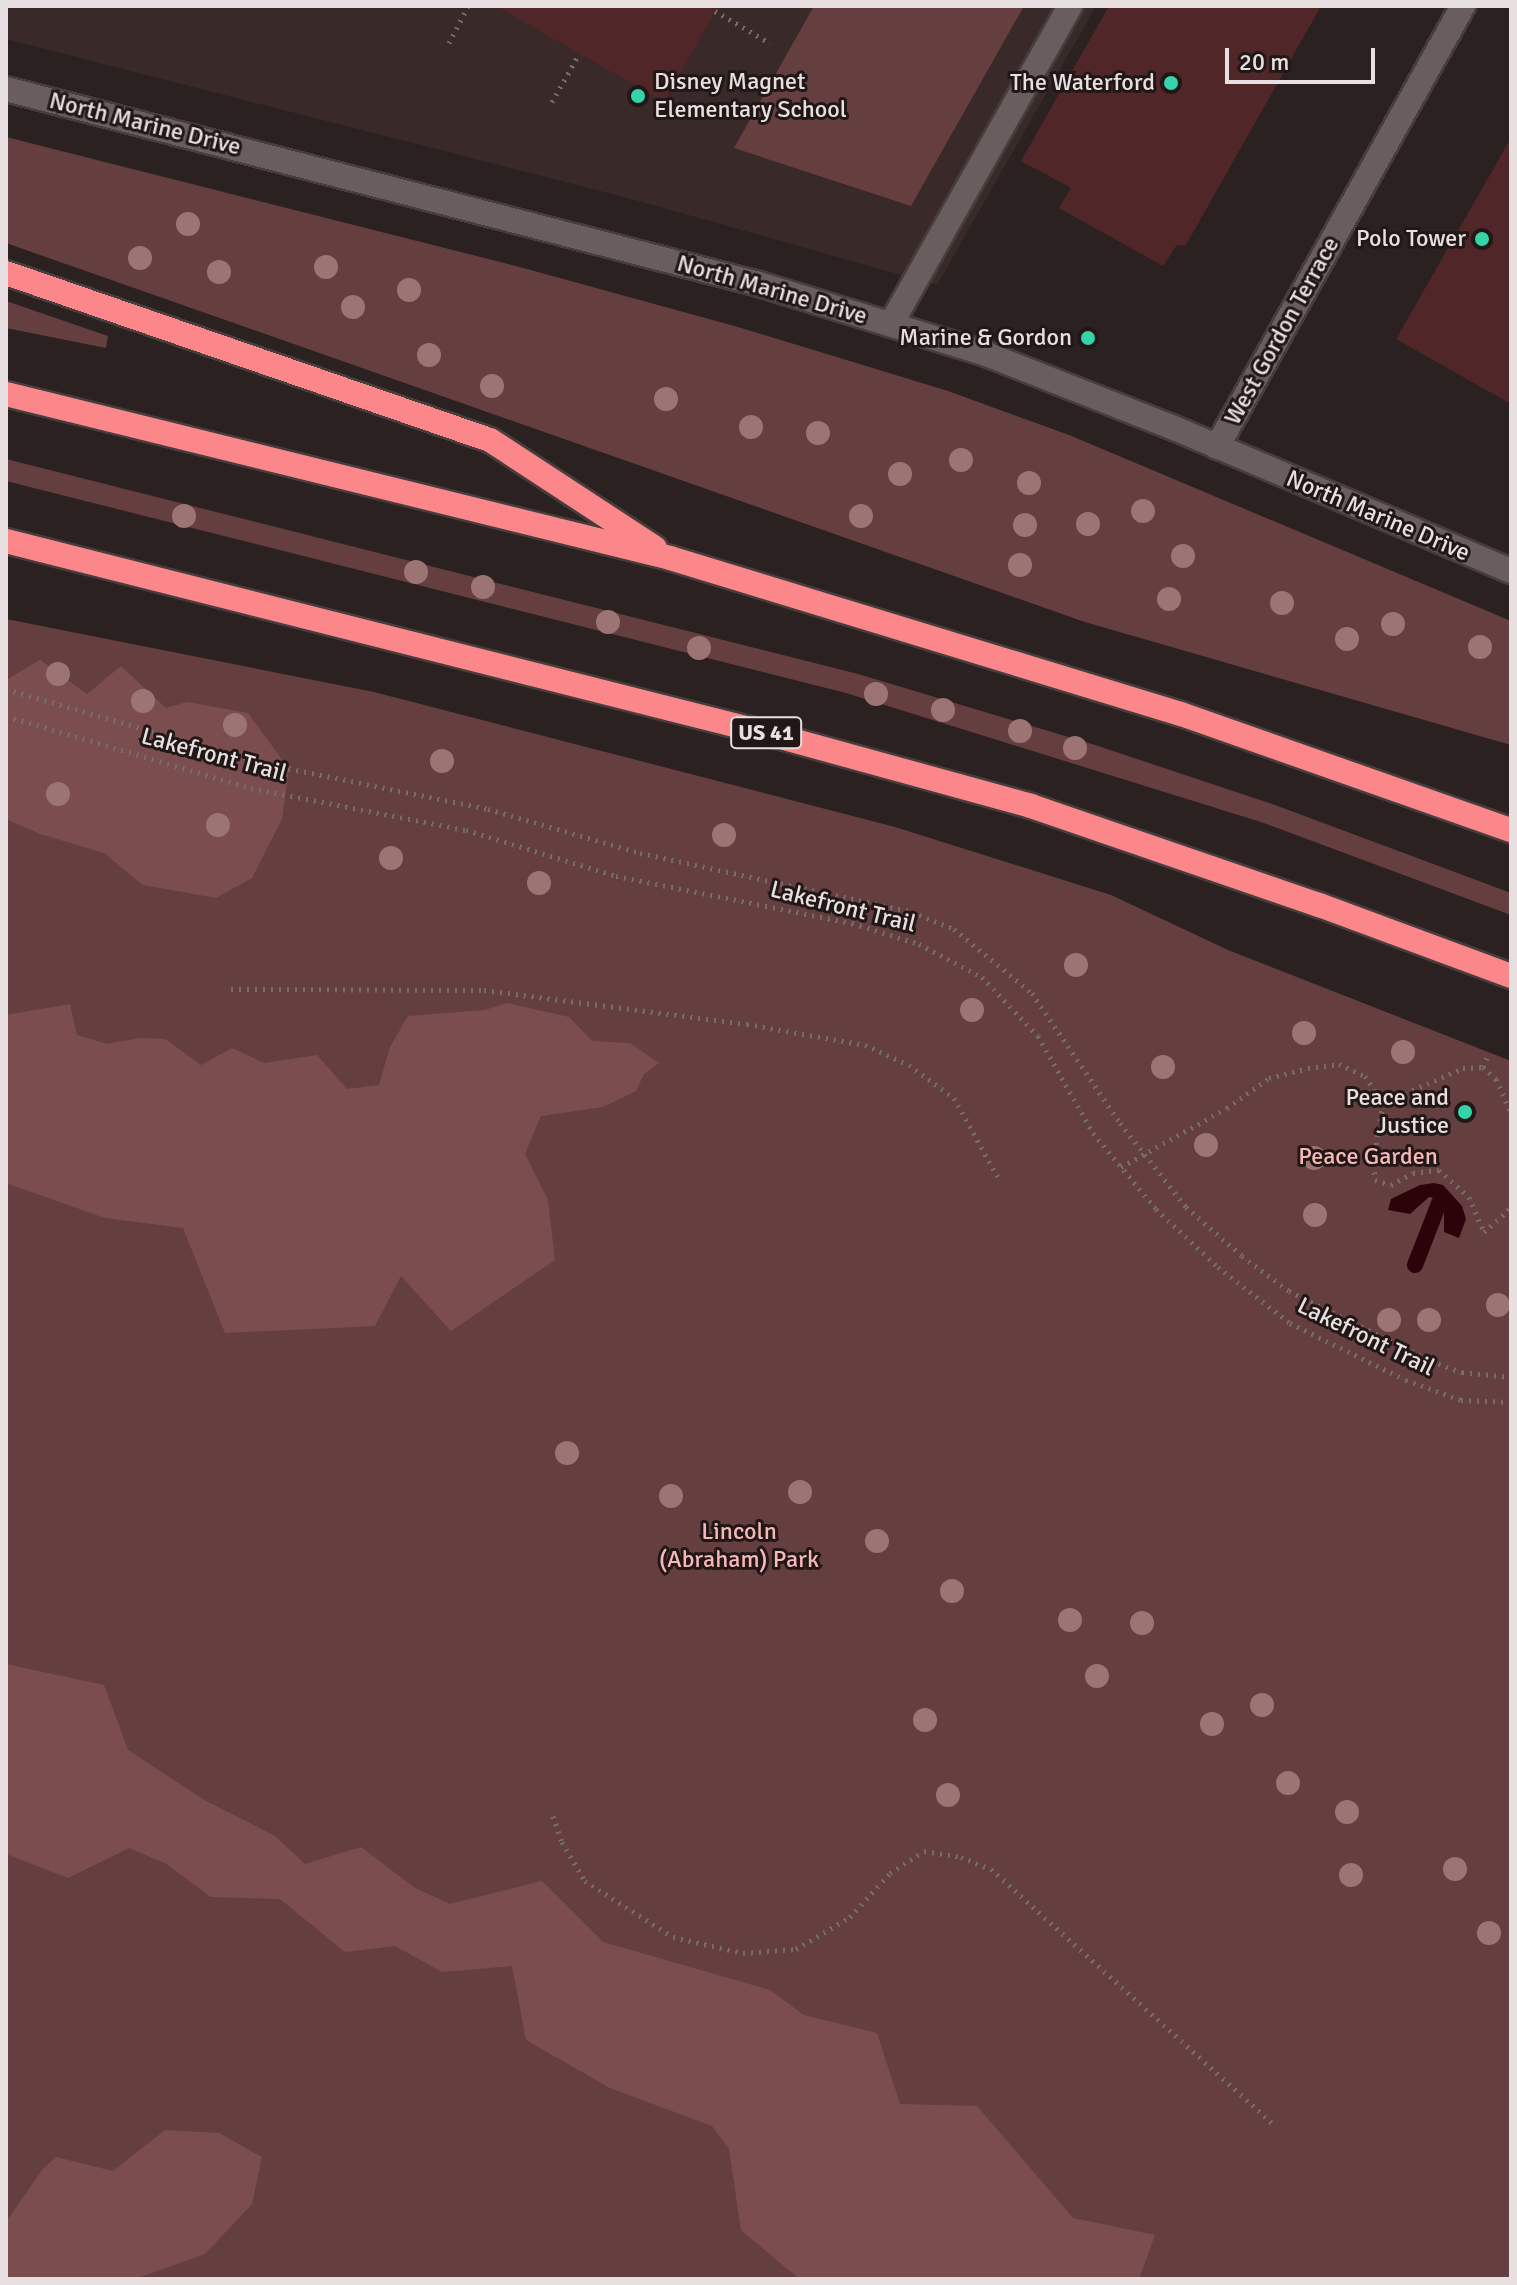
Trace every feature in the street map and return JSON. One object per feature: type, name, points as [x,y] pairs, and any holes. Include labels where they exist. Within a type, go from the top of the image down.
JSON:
[{"type":"highway","points":[[6,273],[490,440],[670,558]]},
{"type":"highway","points":[[6,394],[670,558],[1181,714],[1511,830]]},
{"type":"highway","name":"US 41","points":[[6,541],[770,734],[1031,806],[1319,905],[1511,976]]},
{"type":"street","points":[[891,324],[1070,6]]},
{"type":"street","name":"West Gordon Terrace","points":[[1217,447],[1463,6]]},
{"type":"street","name":"North Marine Drive","points":[[6,89],[744,280],[986,354],[1511,571]]},
{"type":"path","points":[[449,43],[468,6]]},
{"type":"path","points":[[715,11],[770,43]]},
{"type":"path","points":[[552,102],[579,54]]},
{"type":"path","name":"Lakefront Trail","points":[[6,689],[257,762],[488,809],[640,853],[912,912],[954,929],[1032,993],[1143,1153],[1186,1207],[1289,1291],[1431,1361],[1462,1372],[1511,1377]]},
{"type":"path","name":"Lakefront Trail","points":[[6,716],[251,788],[466,830],[616,876],[852,923],[919,944],[982,977],[1038,1036],[1093,1133],[1156,1209],[1208,1257],[1290,1323],[1406,1380],[1461,1400],[1511,1402]]},
{"type":"path","points":[[231,989],[484,990],[747,1024],[865,1045],[909,1065],[954,1098],[1000,1181]]},
{"type":"path","points":[[1483,1067],[1489,1053]]},
{"type":"path","points":[[1121,1167],[1227,1108],[1269,1078],[1339,1064],[1365,1076],[1383,1103],[1374,1156],[1375,1180],[1391,1185],[1413,1173],[1439,1170],[1469,1197],[1484,1232],[1511,1208]]},
{"type":"path","points":[[1383,1103],[1463,1068],[1483,1067],[1496,1079],[1511,1112]]},
{"type":"path","points":[[553,1816],[562,1842],[585,1881],[673,1937],[743,1953],[796,1949],[850,1917],[890,1873],[924,1851],[961,1857],[991,1869],[1272,2123]]},
{"type":"shaded area","name":"Disney Magnet Elementary School","points":[[6,6],[1096,6],[937,285],[628,198],[6,39]]},
{"type":"shaded area","points":[[40,660],[87,694],[121,666],[166,708],[187,702],[248,713],[289,769],[282,819],[252,878],[216,898],[143,885],[104,853],[40,834],[6,819],[6,680]]},
{"type":"shaded area","points":[[507,1003],[569,1017],[592,1041],[630,1043],[659,1063],[644,1074],[636,1091],[603,1107],[541,1116],[525,1154],[548,1200],[555,1260],[451,1331],[401,1276],[375,1326],[225,1333],[183,1228],[105,1218],[6,1183],[6,1015],[70,1004],[77,1035],[107,1044],[140,1038],[165,1039],[201,1065],[232,1048],[264,1063],[317,1055],[347,1089],[379,1085],[390,1047],[408,1016],[485,1010]]},
{"type":"shaded area","points":[[1420,1185],[1443,1185],[1462,1206],[1466,1219],[1459,1238],[1444,1232],[1444,1207],[1435,1198],[1429,1197],[1410,1214],[1388,1210],[1391,1199]]},
{"type":"shaded area","points":[[6,1664],[104,1685],[128,1750],[206,1801],[275,1836],[305,1864],[361,1847],[415,1888],[450,1904],[542,1881],[603,1942],[770,1990],[804,2015],[877,2033],[900,2104],[977,2106],[1073,2218],[1155,2235],[1139,2279],[799,2279],[741,2230],[729,2149],[712,2126],[610,2088],[526,2040],[512,1966],[442,1972],[395,1946],[345,1952],[280,1899],[211,1897],[165,1863],[129,1848],[68,1878],[6,1854]]},
{"type":"shaded area","points":[[165,2130],[219,2133],[262,2157],[252,2204],[205,2254],[135,2279],[6,2279],[6,2222],[42,2170],[56,2157],[113,2171]]},
{"type":"green space","points":[[814,6],[1024,6],[911,206],[734,148]]},
{"type":"green space","points":[[6,137],[516,266],[738,327],[948,391],[1069,435],[1511,621],[1511,745],[1085,622],[6,243]]},
{"type":"green space","points":[[6,301],[108,336],[106,348],[6,328]]},
{"type":"green space","points":[[6,459],[858,674],[1095,745],[1275,805],[1511,893],[1511,915],[1261,822],[846,693],[6,481]]},
{"type":"green space","name":"Lincoln (Abraham) Park","points":[[6,619],[374,692],[895,827],[1111,895],[1228,950],[1511,1061],[1511,2279],[6,2279]]},
{"type":"building","points":[[496,6],[718,6],[664,102]]},
{"type":"building","name":"The Waterford","points":[[1109,6],[1321,6],[1186,245],[1176,246],[1163,266],[1059,208],[1071,188],[1021,161]]},
{"type":"building","name":"Polo Tower","points":[[1511,138],[1511,404],[1396,339]]},
{"type":"waterway","points":[[1415,1265],[1440,1201]]},
{"type":"place","name":"The Waterford","points":[[1171,83]]},
{"type":"place","name":"Disney Magnet Elementary School","points":[[638,96]]},
{"type":"place","name":"Polo Tower","points":[[1482,239]]},
{"type":"place","name":"Marine & Gordon","points":[[1088,338]]},
{"type":"place","name":"Peace and Justice","points":[[1465,1112]]},
{"type":"park label","name":"Peace Garden","points":[[1368,1157]]}]
